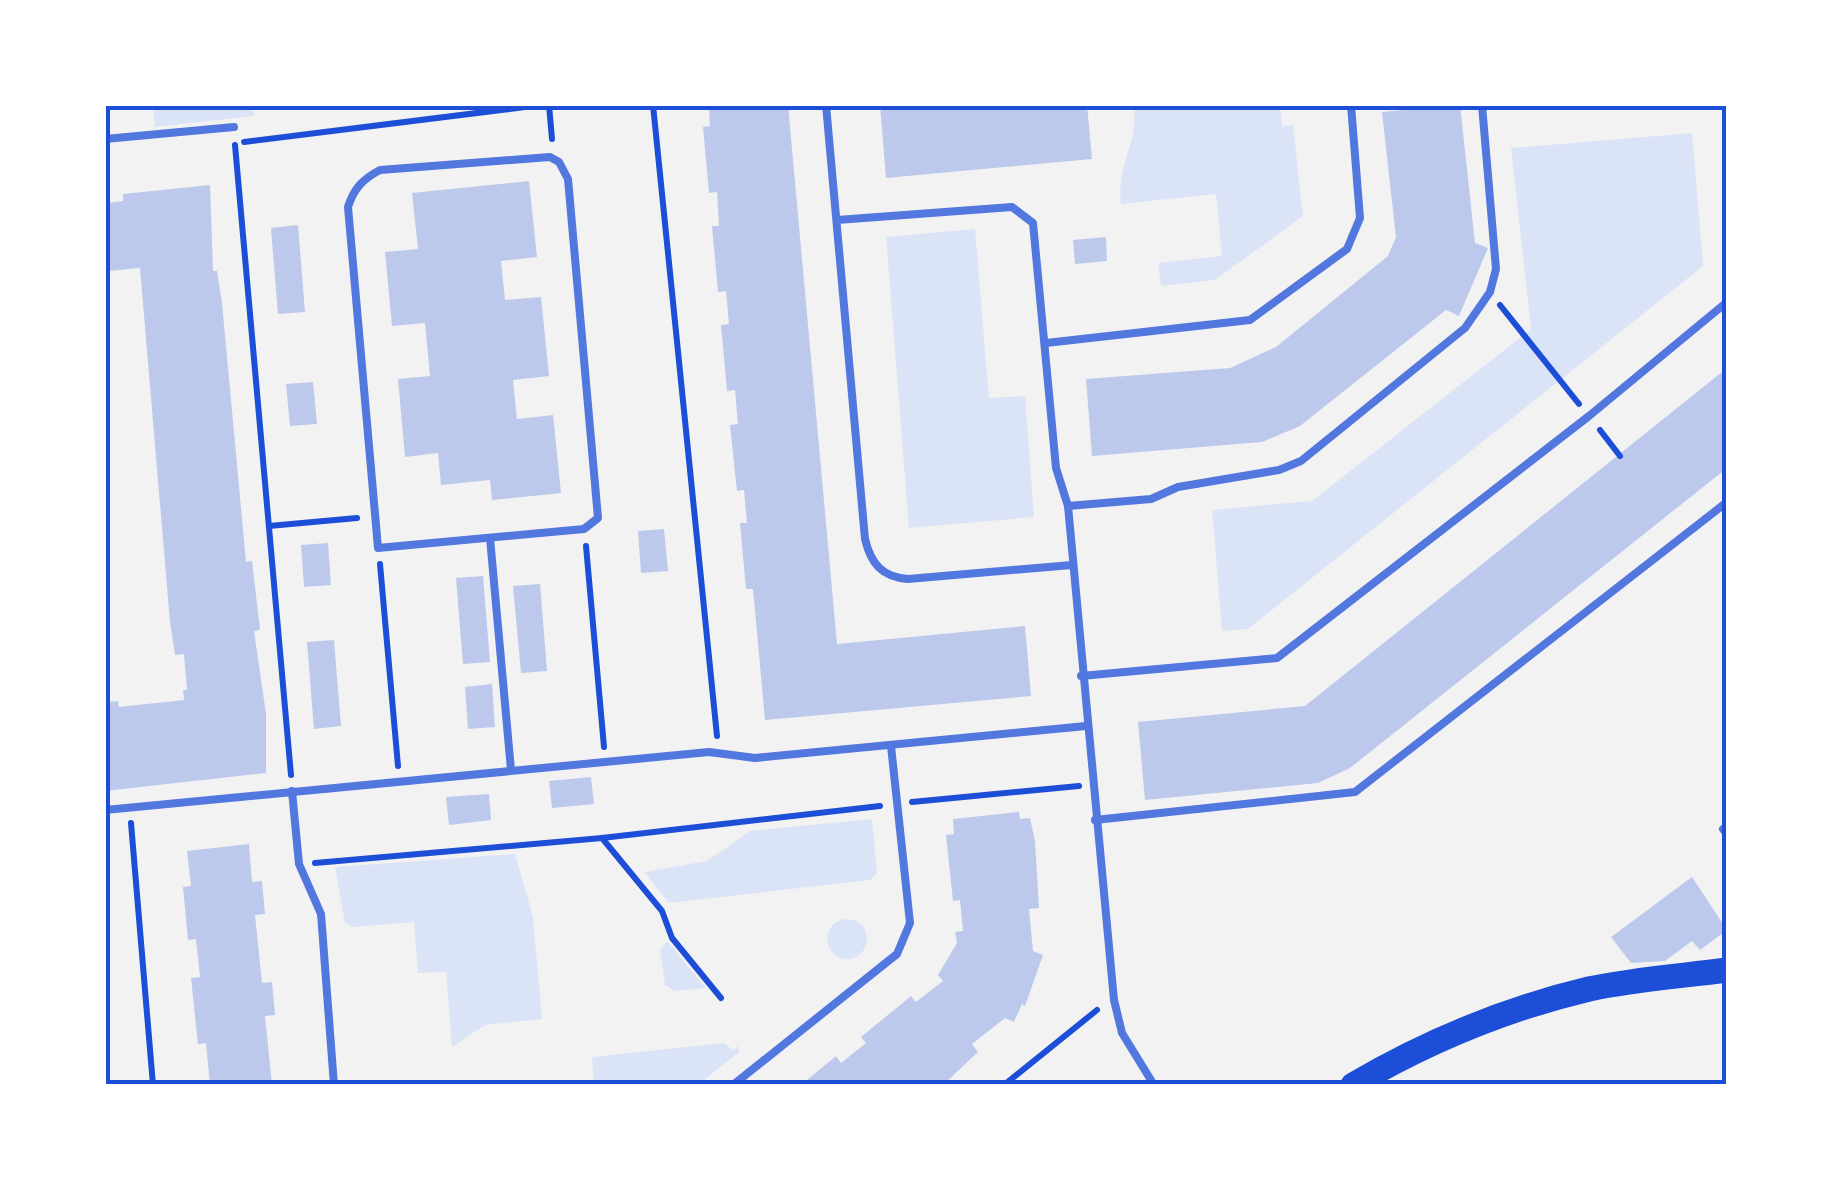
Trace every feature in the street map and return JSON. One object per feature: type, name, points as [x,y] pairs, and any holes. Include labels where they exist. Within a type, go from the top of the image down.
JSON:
[{"type":"main road","points":[[1354,1085],[1400,1058],[1487,1018],[1592,988],[1727,970]]},
{"type":"lane","points":[[826,105],[866,539],[875,565],[895,578],[908,579],[1072,564]]},
{"type":"lane","points":[[1046,343],[1234,324],[1264,314],[1346,249],[1356,235],[1360,218],[1352,105]]},
{"type":"lane","points":[[1068,506],[1151,499],[1178,487],[1279,470],[1301,461],[1465,328],[1490,292],[1496,247],[1482,105]]},
{"type":"lane","points":[[105,139],[234,128]]},
{"type":"lane","points":[[540,156],[554,159],[568,179],[596,524],[584,530],[378,548],[348,207],[352,195],[358,185],[380,170],[540,156]]},
{"type":"lane","points":[[838,220],[1012,207],[1024,213],[1036,236],[1056,468],[1068,506],[1114,1000],[1122,1034],[1154,1085]]},
{"type":"lane","points":[[1082,676],[1277,658],[1590,416],[1727,302]]},
{"type":"lane","points":[[1095,820],[1355,792],[1727,502]]},
{"type":"lane","points":[[490,538],[511,770]]},
{"type":"lane","points":[[105,810],[719,752],[755,758],[1086,726]]},
{"type":"lane","points":[[733,1085],[897,954],[910,923],[891,746]]},
{"type":"lane","points":[[292,791],[299,864],[320,914],[334,1085]]},
{"type":"path","points":[[236,144],[541,105]]},
{"type":"path","points":[[548,105],[554,159]]},
{"type":"path","points":[[653,105],[719,752]]},
{"type":"path","points":[[234,128],[292,791]]},
{"type":"path","points":[[1490,292],[1620,456]]},
{"type":"path","points":[[269,526],[375,516]]},
{"type":"path","points":[[584,530],[605,762]]},
{"type":"path","points":[[378,548],[399,781]]},
{"type":"path","points":[[299,864],[602,838],[1092,785]]},
{"type":"path","points":[[130,807],[153,1085]]},
{"type":"path","points":[[602,838],[662,911],[672,938],[720,998]]},
{"type":"path","points":[[1004,1085],[1114,1000]]},
{"type":"shaded area","points":[[153,105],[252,105],[254,116],[155,127]]},
{"type":"shaded area","points":[[1134,105],[1280,105],[1282,126],[1293,125],[1303,216],[1215,280],[1161,286],[1158,263],[1222,256],[1216,194],[1121,204],[1121,177],[1133,132]]},
{"type":"shaded area","points":[[1692,133],[1703,266],[1248,629],[1222,631],[1212,510],[1312,501],[1531,329],[1511,148]]},
{"type":"shaded area","points":[[975,229],[989,398],[1025,396],[1034,517],[909,528],[886,237]]},
{"type":"shaded area","points":[[872,819],[877,873],[870,880],[669,903],[644,872],[707,861],[750,831]]},
{"type":"shaded area","points":[[515,854],[533,917],[542,1019],[485,1025],[452,1047],[446,972],[418,973],[414,922],[354,927],[345,923],[335,867]]},
{"type":"shaded area","points":[[847,919],[861,925],[867,939],[861,953],[847,959],[833,953],[827,939],[833,925]]},
{"type":"shaded area","points":[[667,941],[706,988],[675,991],[665,985],[660,950]]},
{"type":"shaded area","points":[[724,1043],[733,1050],[738,1046],[739,1052],[698,1085],[594,1085],[592,1057]]},
{"type":"building","points":[[788,105],[837,644],[1025,626],[1031,696],[765,720],[753,589],[746,589],[740,523],[747,523],[744,490],[737,491],[730,425],[738,424],[735,390],[727,391],[721,325],[729,324],[726,291],[718,292],[712,226],[719,226],[717,192],[709,193],[703,127],[710,126],[709,107]]},
{"type":"building","points":[[880,105],[1087,105],[1092,159],[886,178]]},
{"type":"building","points":[[1460,105],[1475,243],[1488,248],[1459,316],[1446,310],[1300,426],[1262,442],[1092,456],[1086,379],[1230,368],[1276,347],[1388,256],[1396,237],[1382,112]]},
{"type":"building","points":[[529,181],[537,257],[501,261],[505,300],[541,297],[549,376],[513,380],[517,419],[553,415],[561,493],[492,500],[490,480],[441,485],[438,453],[405,457],[398,379],[430,376],[425,323],[392,326],[385,252],[418,249],[412,193]]},
{"type":"building","points":[[210,185],[213,271],[217,271],[222,303],[246,562],[252,561],[260,630],[254,631],[266,714],[266,773],[105,791],[105,702],[118,701],[119,707],[184,700],[183,690],[187,690],[184,654],[175,655],[170,622],[140,268],[108,271],[105,203],[123,201],[123,194]]},
{"type":"building","points":[[298,225],[305,312],[278,314],[271,228]]},
{"type":"building","points":[[1106,237],[1107,261],[1075,264],[1073,240]]},
{"type":"building","points":[[1727,368],[1727,468],[1350,768],[1318,783],[1145,800],[1138,722],[1305,706]]},
{"type":"building","points":[[313,382],[317,424],[290,426],[286,384]]},
{"type":"building","points":[[664,529],[668,571],[641,573],[638,531]]},
{"type":"building","points":[[328,543],[331,585],[304,587],[301,545]]},
{"type":"building","points":[[483,576],[490,662],[463,664],[456,578]]},
{"type":"building","points":[[540,584],[547,671],[521,673],[513,586]]},
{"type":"building","points":[[334,640],[341,726],[314,729],[307,642]]},
{"type":"building","points":[[492,684],[495,727],[468,729],[465,687]]},
{"type":"building","points":[[591,777],[594,804],[552,808],[549,781]]},
{"type":"building","points":[[489,794],[491,820],[449,825],[446,797]]},
{"type":"building","points":[[1019,812],[1020,819],[1030,818],[1035,841],[1039,908],[1029,909],[1033,951],[1043,955],[1025,1006],[1022,1004],[1014,1022],[1005,1018],[972,1044],[978,1052],[943,1085],[801,1085],[836,1056],[841,1063],[866,1043],[861,1037],[911,996],[916,1002],[943,981],[938,975],[957,943],[955,932],[963,931],[960,900],[953,901],[946,835],[954,834],[953,819]]},
{"type":"building","points":[[249,844],[252,882],[262,881],[265,914],[255,915],[262,983],[272,982],[275,1015],[265,1016],[272,1085],[210,1085],[206,1043],[198,1044],[191,978],[200,977],[196,939],[188,940],[183,887],[191,886],[187,851]]},
{"type":"building","points":[[1692,877],[1727,930],[1700,950],[1692,941],[1665,961],[1631,963],[1611,937]]}]
